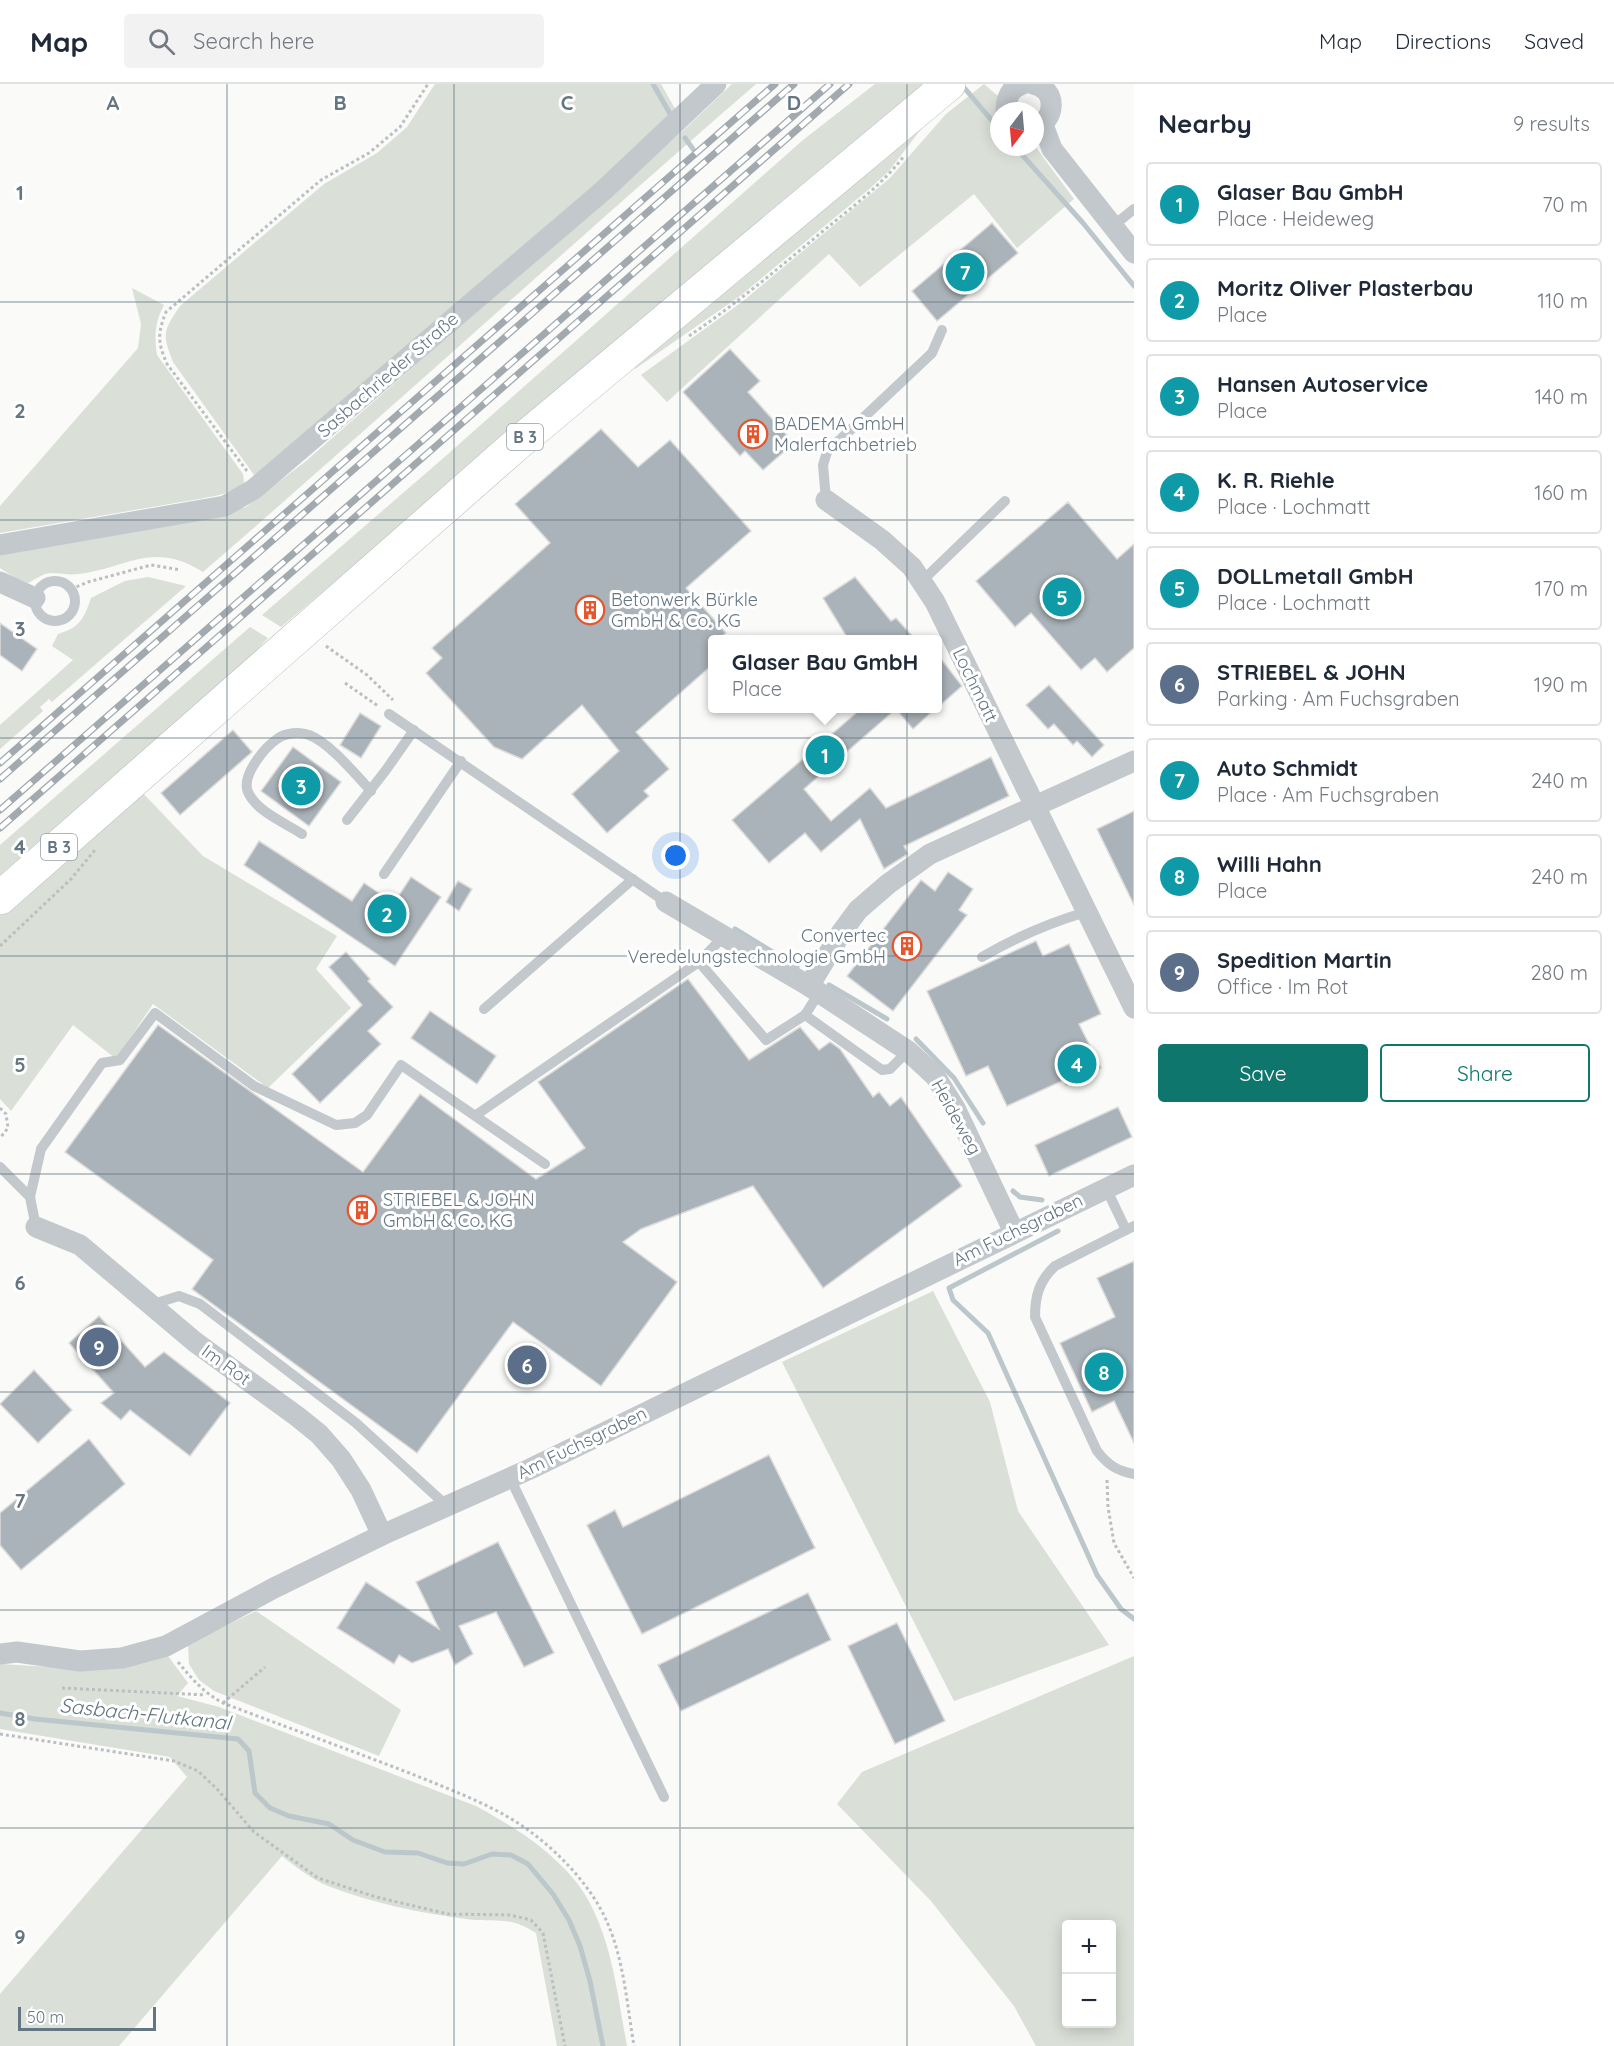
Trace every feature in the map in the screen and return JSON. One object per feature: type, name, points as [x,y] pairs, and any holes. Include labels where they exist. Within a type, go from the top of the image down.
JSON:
[{"type":"main road","name":"B 3","points":[[0,898],[517,444],[945,86]]},
{"type":"street","name":"Sasbachrieder Straße","points":[[0,545],[225,506],[254,489],[604,190],[716,84]]},
{"type":"street","points":[[1006,102],[1009,93],[1023,84]]},
{"type":"street","points":[[1033,84],[1046,91],[1052,102],[1052,112],[1044,121]]},
{"type":"street","points":[[1044,135],[1134,253]]},
{"type":"street","name":"Lochmatt","points":[[826,500],[882,540],[912,567],[935,602],[1134,1008]]},
{"type":"street","points":[[0,582],[35,598]]},
{"type":"street","points":[[814,990],[841,933],[858,910],[888,884],[930,854],[1134,761]]},
{"type":"street","name":"Heideweg","points":[[666,902],[814,990],[908,1051],[935,1076],[955,1108],[1014,1232]]},
{"type":"street","name":"Am Fuchsgraben","points":[[6,1650],[80,1660],[122,1658],[166,1646],[274,1588],[382,1535],[510,1478],[1134,1175]]},
{"type":"street","name":"Im Rot","points":[[36,1227],[80,1245],[195,1342],[319,1434],[341,1459],[361,1490],[382,1535]]},
{"type":"lane","points":[[1113,226],[1134,209]]},
{"type":"lane","points":[[826,500],[822,465],[827,452],[932,353],[942,330]]},
{"type":"lane","points":[[921,582],[1005,501]]},
{"type":"lane","points":[[50,582],[58,582],[65,584],[71,590],[75,604],[67,617],[52,621],[39,613],[35,598],[43,586],[50,582]]},
{"type":"lane","points":[[389,714],[666,902]]},
{"type":"lane","points":[[347,820],[414,730]]},
{"type":"lane","points":[[302,834],[260,807],[249,795],[245,784],[248,773],[278,738],[292,733],[309,735],[330,749],[371,790]]},
{"type":"lane","points":[[384,874],[461,761]]},
{"type":"lane","points":[[484,1010],[633,879]]},
{"type":"lane","points":[[982,957],[1016,937],[1058,920],[1086,912]]},
{"type":"lane","points":[[476,1115],[699,962],[724,936]]},
{"type":"lane","points":[[699,962],[766,1040],[805,1015],[814,990]]},
{"type":"lane","points":[[36,1227],[30,1197],[41,1149],[102,1063],[120,1060],[155,1013],[254,1086],[336,1125],[355,1123],[367,1115],[401,1065],[545,1164]]},
{"type":"lane","points":[[805,1015],[882,1070],[890,1069],[908,1051]]},
{"type":"lane","points":[[0,1167],[30,1197]]},
{"type":"lane","points":[[1106,1188],[1130,1228],[1055,1266],[1046,1274],[1038,1287],[1035,1317],[1097,1451],[1106,1463],[1118,1470],[1134,1474]]},
{"type":"lane","points":[[150,1305],[179,1296],[200,1304],[356,1423],[447,1506]]},
{"type":"lane","points":[[510,1478],[664,1797]]},
{"type":"path","points":[[254,489],[246,469],[167,364],[160,347],[160,328],[166,312],[321,180],[369,153],[400,127],[428,84]]},
{"type":"path","points":[[71,590],[88,582],[151,565],[181,570]]},
{"type":"path","points":[[320,641],[367,675],[402,710],[414,730]]},
{"type":"path","points":[[345,682],[389,714]]},
{"type":"path","points":[[0,1108],[6,1114],[8,1128],[0,1138]]},
{"type":"path","points":[[1106,1463],[1108,1507],[1114,1543],[1134,1578]]},
{"type":"path","points":[[166,1646],[193,1681],[208,1695],[223,1703],[456,1792],[528,1829],[573,1870],[607,1922],[619,1959],[634,2046]]},
{"type":"path","points":[[223,1703],[266,1667]]},
{"type":"path","points":[[62,1688],[208,1695]]},
{"type":"path","points":[[0,1734],[174,1761],[198,1771],[217,1789],[254,1832],[318,1878],[376,1897],[439,1912],[510,1915],[531,1920],[543,1933],[565,2046]]},
{"type":"shaded area","points":[[435,84],[661,84],[678,114],[259,482],[173,362],[167,345],[167,327],[180,306],[324,184],[377,153],[407,127]]},
{"type":"shaded area","points":[[732,84],[756,84],[203,572],[169,558],[154,557],[78,574],[45,574],[28,583],[18,580],[0,568],[0,555],[246,507],[306,461],[688,126]]},
{"type":"shaded area","points":[[875,84],[925,84],[281,627],[262,615],[803,140]]},
{"type":"shaded area","points":[[984,84],[999,97],[999,102],[990,102],[990,156],[1042,156],[1074,199],[1017,248],[974,194],[860,287],[829,254],[667,402],[641,375],[742,302],[890,178],[946,114]]},
{"type":"shaded area","points":[[931,116],[889,171],[868,190],[740,296],[635,369],[631,364]]},
{"type":"shaded area","points":[[132,288],[164,305],[156,329],[157,355],[243,474],[244,482],[229,492],[211,497],[0,533],[0,506],[138,348],[141,324]]},
{"type":"shaded area","points":[[148,577],[186,586],[52,702],[49,699],[40,707],[43,711],[0,749],[0,725],[73,660],[52,646],[58,634],[71,629],[80,622],[91,598],[125,581]]},
{"type":"shaded area","points":[[250,627],[268,638],[238,670],[0,880],[0,845]]},
{"type":"shaded area","points":[[138,788],[203,856],[337,936],[316,969],[351,1008],[268,1088],[153,1004],[116,1059],[73,1025],[11,1111],[0,1099],[0,909]]},
{"type":"shaded area","points":[[933,1291],[990,1402],[1018,1511],[1109,1645],[954,1701],[782,1362]]},
{"type":"shaded area","points":[[256,1611],[401,1710],[379,1756],[214,1691],[199,1680],[189,1664],[188,1644]]},
{"type":"shaded area","points":[[168,1656],[188,1683],[177,1696],[219,1707],[476,1806],[515,1829],[551,1856],[585,1894],[595,1914],[610,1957],[627,2046],[557,2046],[536,1933],[526,1927],[510,1922],[466,1919],[396,1907],[322,1883],[282,1856],[119,2046],[0,2046],[0,1994],[187,1777],[170,1757],[0,1729],[0,1664],[85,1669]]},
{"type":"shaded area","points":[[1134,1656],[1134,2046],[1036,2046],[1014,2006],[931,1901],[837,1804],[862,1772]]},
{"type":"building","points":[[992,223],[1018,253],[937,321],[912,291]]},
{"type":"building","points":[[730,349],[760,381],[748,392],[794,443],[763,470],[745,451],[740,456],[683,392]]},
{"type":"building","name":"Betonwerk Bürkle GmbH & Co. KG","points":[[601,429],[638,467],[670,440],[751,531],[686,588],[726,633],[708,635],[708,669],[636,732],[669,769],[644,791],[649,796],[607,833],[572,794],[619,751],[582,705],[522,759],[494,747],[426,673],[442,658],[432,648],[550,543],[515,504]]},
{"type":"building","points":[[1068,502],[1117,559],[1134,544],[1134,648],[1107,672],[1095,658],[1081,670],[1031,613],[1015,627],[976,581]]},
{"type":"building","points":[[855,577],[891,621],[896,618],[911,635],[846,635],[823,598]]},
{"type":"building","points":[[0,623],[37,649],[22,671],[0,655]]},
{"type":"building","points":[[942,660],[962,686],[942,704]]},
{"type":"building","points":[[1049,685],[1104,745],[1092,757],[1077,741],[1073,745],[1054,724],[1048,729],[1026,705]]},
{"type":"building","points":[[360,713],[381,726],[361,758],[340,745]]},
{"type":"building","points":[[856,713],[891,713],[804,789],[831,821],[870,788],[886,808],[991,757],[1009,796],[904,846],[908,854],[884,869],[860,819],[821,852],[805,833],[769,863],[732,820]]},
{"type":"building","points":[[899,713],[931,713],[913,729]]},
{"type":"building","points":[[233,730],[252,752],[180,815],[161,793]]},
{"type":"building","points":[[293,747],[341,782],[309,826],[261,791]]},
{"type":"building","points":[[1134,811],[1134,905],[1097,829]]},
{"type":"building","points":[[259,841],[352,901],[364,883],[394,903],[411,877],[441,897],[395,966],[244,865]]},
{"type":"building","name":"Convertec Veredelungstechnologie GmbH","points":[[948,872],[973,889],[959,910],[967,915],[893,1011],[847,976],[921,880],[935,891]]},
{"type":"building","points":[[458,881],[472,889],[459,911],[446,902]]},
{"type":"building","points":[[1036,941],[1043,956],[1069,944],[1101,1014],[1079,1024],[1101,1068],[1066,1085],[1064,1080],[1007,1106],[988,1066],[966,1076],[927,991]]},
{"type":"building","points":[[346,952],[370,979],[368,981],[393,1007],[368,1031],[381,1044],[320,1103],[292,1074],[362,1005],[329,967]]},
{"type":"building","name":"STRIEBEL & JOHN GmbH & Co. KG","points":[[688,979],[749,1060],[800,1027],[819,1050],[830,1042],[840,1049],[873,1097],[879,1092],[890,1106],[901,1097],[962,1186],[823,1288],[753,1186],[641,1229],[623,1242],[677,1282],[601,1386],[513,1322],[417,1453],[192,1289],[213,1260],[65,1152],[158,1025],[363,1172],[420,1094],[536,1179],[585,1148],[538,1082]]},
{"type":"building","points":[[430,1011],[496,1056],[477,1084],[411,1038]]},
{"type":"building","points":[[1118,1107],[1132,1137],[1049,1176],[1035,1145]]},
{"type":"building","points":[[1134,1261],[1134,1443],[1114,1401],[1092,1412],[1060,1343],[1115,1317],[1097,1278]]},
{"type":"building","points":[[99,1316],[145,1367],[164,1352],[230,1403],[190,1456],[130,1410],[121,1420],[101,1403],[114,1393],[69,1343]]},
{"type":"building","points":[[34,1370],[72,1410],[38,1443],[0,1404]]},
{"type":"building","points":[[89,1439],[125,1484],[21,1570],[0,1545],[0,1513]]},
{"type":"building","points":[[769,1455],[815,1548],[642,1634],[587,1525],[615,1510],[623,1527]]},
{"type":"building","points":[[498,1542],[554,1653],[524,1667],[496,1612],[459,1626],[473,1654],[455,1665],[448,1649],[412,1663],[399,1655],[394,1664],[337,1628],[366,1582],[439,1629],[416,1582]]},
{"type":"building","points":[[808,1593],[831,1640],[681,1711],[658,1665]]},
{"type":"building","points":[[897,1623],[945,1721],[895,1744],[848,1646]]},
{"type":"waterway","points":[[653,84],[673,119]]},
{"type":"waterway","points":[[961,84],[990,118]]},
{"type":"waterway","points":[[685,138],[693,149]]},
{"type":"waterway","points":[[1023,156],[1083,223],[1134,286]]},
{"type":"waterway","points":[[735,929],[797,967]]},
{"type":"waterway","points":[[829,985],[887,1019]]},
{"type":"waterway","points":[[916,1039],[954,1078],[983,1123]]},
{"type":"waterway","points":[[1013,1191],[1020,1197],[1042,1200]]},
{"type":"waterway","points":[[1058,1231],[949,1288],[953,1300],[988,1333],[1097,1575],[1121,1609],[1134,1619]]},
{"type":"waterway","name":"Sasbach-Flutkanal","points":[[0,1713],[35,1719],[238,1739],[249,1751],[255,1793],[270,1808],[289,1816],[329,1824],[353,1840],[385,1852],[418,1853],[447,1863],[464,1864],[492,1854],[511,1855],[528,1864],[553,1894],[569,1920],[580,1946],[590,1981],[603,2046]]},
{"type":"railway","points":[[0,763],[775,84]]},
{"type":"railway","points":[[0,779],[794,84]]},
{"type":"railway","points":[[0,810],[830,84]]},
{"type":"railway","points":[[0,828],[849,84]]},
{"type":"place","name":"Auto Schmidt","points":[[965,272]]},
{"type":"place","name":"BADEMA GmbH Malerfachbetrieb","points":[[753,434]]},
{"type":"place","name":"DOLLmetall GmbH","points":[[1062,597]]},
{"type":"place","name":"Betonwerk Bürkle GmbH & Co. KG","points":[[590,610]]},
{"type":"place","name":"Glaser Bau GmbH","points":[[825,755]]},
{"type":"place","name":"Hansen Autoservice","points":[[301,786]]},
{"type":"place","name":"Moritz Oliver Plasterbau","points":[[387,914]]},
{"type":"place","name":"Convertec Veredelungstechnologie GmbH","points":[[907,946]]},
{"type":"place","name":"K. R. Riehle","points":[[1077,1064]]},
{"type":"place","name":"STRIEBEL & JOHN GmbH & Co. KG","points":[[362,1210]]},
{"type":"place","name":"Spedition Martin","points":[[99,1347]]},
{"type":"place","name":"STRIEBEL & JOHN","points":[[527,1365]]},
{"type":"place","name":"Willi Hahn","points":[[1104,1372]]}]
